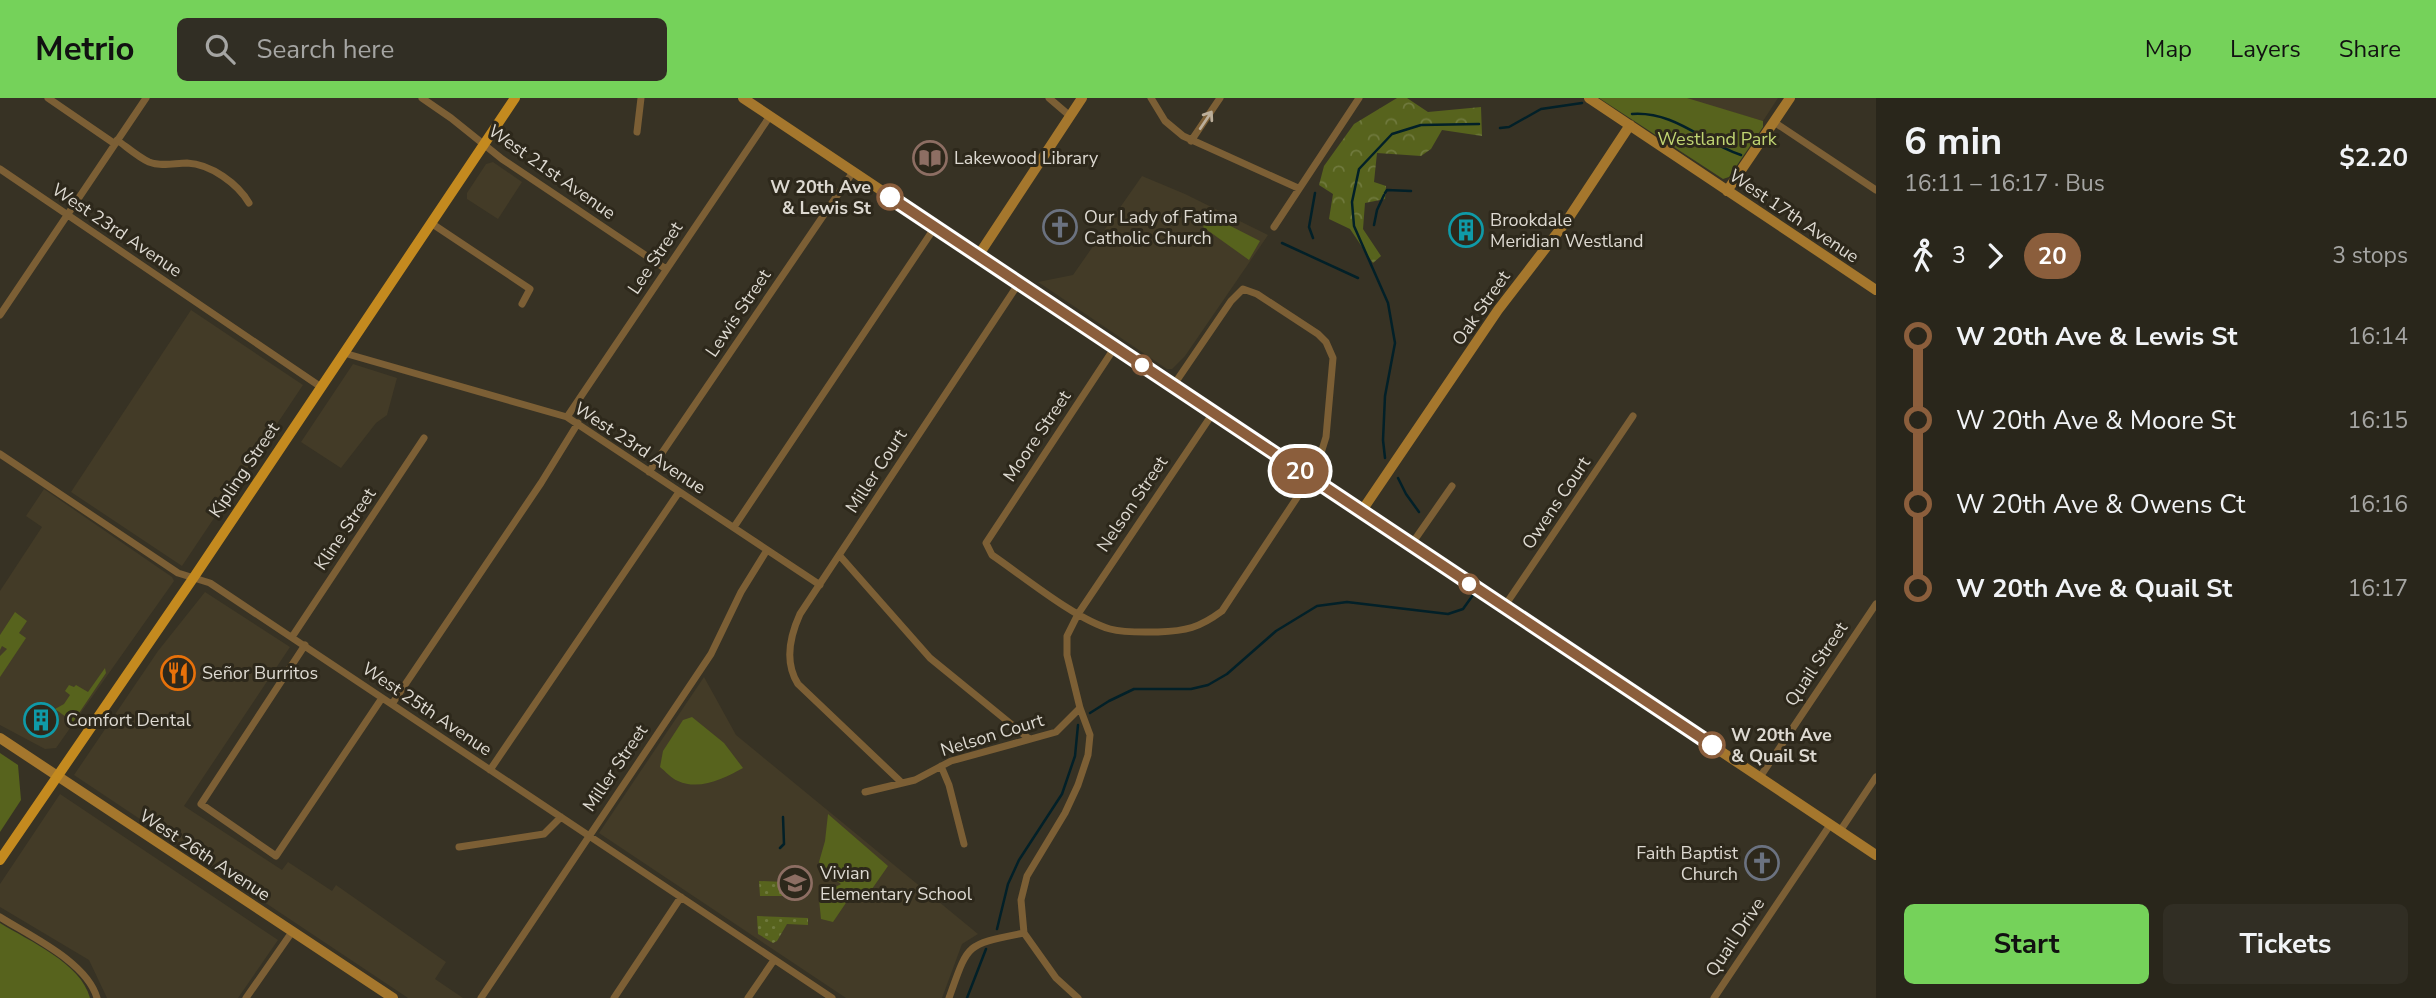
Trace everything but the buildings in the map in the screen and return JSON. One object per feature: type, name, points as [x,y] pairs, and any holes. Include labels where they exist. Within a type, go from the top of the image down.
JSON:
[{"type":"main road","name":"Kipling Street","points":[[0,860],[194,577],[515,98]]},
{"type":"street","points":[[48,98],[148,162],[206,166],[242,190],[249,204]]},
{"type":"street","points":[[0,315],[146,98]]},
{"type":"street","name":"West 21st Avenue","points":[[422,98],[484,145],[666,269]]},
{"type":"street","points":[[637,132],[641,98]]},
{"type":"street","points":[[743,98],[1876,855]]},
{"type":"street","points":[[1049,98],[1070,116]]},
{"type":"street","points":[[978,256],[1082,98]]},
{"type":"street","points":[[1151,98],[1165,121],[1191,141],[1298,188]]},
{"type":"street","points":[[1191,141],[1220,98]]},
{"type":"street","points":[[1274,227],[1359,98]]},
{"type":"street","name":"West 17th Avenue","points":[[1589,98],[1876,290]]},
{"type":"street","points":[[1727,191],[1790,98]]},
{"type":"street","name":"Lee Street","points":[[567,417],[770,116]]},
{"type":"street","points":[[1774,122],[1876,190]]},
{"type":"street","name":"Oak Street","points":[[1362,512],[1498,310],[1568,219],[1630,125]]},
{"type":"street","name":"West 23rd Avenue","points":[[0,169],[321,387]]},
{"type":"street","name":"Lewis Street","points":[[649,472],[853,172]]},
{"type":"street","points":[[431,223],[530,289],[522,304]]},
{"type":"street","points":[[734,527],[935,227]]},
{"type":"street","name":"Miller Court","points":[[901,782],[798,684],[789,663],[792,637],[800,614],[1019,283]]},
{"type":"street","points":[[1078,614],[1109,629],[1134,633],[1183,631],[1204,625],[1222,611],[1310,478],[1326,437],[1332,378],[1331,351],[1318,334],[1257,294],[1243,289],[1231,301],[1173,386]]},
{"type":"street","name":"Moore Street","points":[[1078,614],[992,555],[986,543],[1115,347]]},
{"type":"street","name":"West 23rd Avenue","points":[[344,353],[567,417],[820,585]]},
{"type":"street","name":"Nelson Street","points":[[1024,933],[1021,900],[1027,876],[1065,813],[1088,755],[1090,735],[1080,708],[1067,655],[1067,636],[1078,614],[1213,413]]},
{"type":"street","name":"Owens Court","points":[[1504,607],[1633,416]]},
{"type":"street","points":[[392,704],[541,484],[578,424]]},
{"type":"street","name":"Kline Street","points":[[292,637],[424,438]]},
{"type":"street","name":"West 25th Avenue","points":[[0,454],[178,573],[211,583],[832,998]]},
{"type":"street","points":[[1411,545],[1452,486]]},
{"type":"street","points":[[490,770],[679,492]]},
{"type":"street","name":"Miller Street","points":[[481,998],[711,654],[741,592],[767,550]]},
{"type":"street","points":[[840,556],[930,658],[1028,738]]},
{"type":"street","name":"Quail Street","points":[[1760,777],[1876,604]]},
{"type":"street","points":[[305,645],[201,804],[244,834],[276,856],[382,698]]},
{"type":"street","name":"Nelson Court","points":[[865,792],[915,780],[951,761],[1056,732],[1080,708]]},
{"type":"street","name":"West 26th Avenue","points":[[0,738],[389,997]]},
{"type":"street","points":[[941,766],[949,785],[964,844]]},
{"type":"street","name":"Quail Drive","points":[[1714,998],[1835,828],[1876,777]]},
{"type":"street","points":[[459,847],[544,834],[561,817]]},
{"type":"street","points":[[614,998],[681,897]]},
{"type":"street","points":[[0,917],[77,967],[88,979],[97,998]]},
{"type":"street","points":[[246,998],[292,932]]},
{"type":"street","points":[[949,998],[961,963],[970,949],[986,941],[1024,933],[1073,997]]},
{"type":"street","points":[[748,998],[774,960]]},
{"type":"shaded area","points":[[1682,98],[1778,98],[1763,121]]},
{"type":"shaded area","points":[[493,162],[522,182],[498,219],[467,199],[467,193],[486,164]]},
{"type":"shaded area","points":[[1142,176],[1268,235],[1185,356],[1172,369],[1167,369],[1038,282],[1073,275]]},
{"type":"shaded area","points":[[191,310],[303,385],[182,566],[71,492]]},
{"type":"shaded area","points":[[353,364],[397,378],[387,415],[376,423],[341,468],[301,442]]},
{"type":"shaded area","points":[[44,489],[172,577],[174,581],[56,748],[45,749],[0,725],[0,591],[42,527],[26,516]]},
{"type":"shaded area","points":[[205,592],[290,647],[184,806],[282,870],[288,862],[332,891],[336,885],[446,962],[435,979],[463,998],[408,998],[74,775],[158,651]]},
{"type":"shaded area","name":"Vivian Elementary School","points":[[704,677],[736,735],[978,934],[962,944],[942,998],[846,998],[599,833]]},
{"type":"shaded area","points":[[60,794],[278,940],[238,998],[107,998],[89,960],[0,907],[0,884]]},
{"type":"green space","points":[[1397,98],[1407,98],[1428,112],[1481,107],[1482,136],[1442,130],[1431,149],[1421,156],[1377,153],[1374,182],[1386,186],[1385,199],[1365,203],[1363,229],[1381,256],[1373,263],[1350,229],[1329,219],[1333,194],[1319,185],[1324,166],[1354,124]]},
{"type":"green space","name":"Westland Park","points":[[1599,98],[1687,98],[1763,121],[1763,127],[1729,177],[1723,179]]},
{"type":"green space","points":[[1209,215],[1260,241],[1249,260],[1203,227]]},
{"type":"green space","points":[[15,612],[27,621],[19,633],[26,638],[0,677],[0,656],[7,649],[2,646],[0,650],[0,635]]},
{"type":"green space","points":[[105,668],[106,673],[73,722],[55,709],[64,704],[70,695],[65,691],[69,685],[76,685],[88,692]]},
{"type":"green space","points":[[692,717],[724,743],[743,768],[720,779],[695,785],[676,780],[660,767],[663,751],[683,720]]},
{"type":"green space","points":[[0,753],[18,765],[21,800],[0,832]]},
{"type":"green space","points":[[828,814],[888,866],[865,899],[854,891],[833,922],[821,919],[819,899],[841,884],[837,881],[842,870],[821,867],[819,862]]},
{"type":"green space","points":[[759,881],[808,883],[808,896],[760,896]]},
{"type":"green space","points":[[757,916],[808,918],[808,925],[787,924],[773,943],[758,934]]},
{"type":"green space","points":[[0,923],[39,945],[65,964],[85,985],[90,998],[0,998]]},
{"type":"waterway","points":[[1500,128],[1509,127],[1541,109],[1582,103]]},
{"type":"waterway","points":[[1632,114],[1662,117],[1741,155]]},
{"type":"waterway","points":[[1385,458],[1385,396],[1395,343],[1388,303],[1354,226],[1352,202],[1359,169],[1392,134],[1421,125],[1479,124]]},
{"type":"waterway","points":[[1385,193],[1387,190],[1411,191]]},
{"type":"waterway","points":[[1313,238],[1309,227],[1315,193]]},
{"type":"waterway","points":[[1374,225],[1384,195]]},
{"type":"waterway","points":[[1282,243],[1358,278]]},
{"type":"waterway","points":[[1398,478],[1419,512]]},
{"type":"waterway","points":[[1090,713],[1134,689],[1191,689],[1208,685],[1227,674],[1276,631],[1317,606],[1347,602],[1448,614],[1463,609],[1473,595]]},
{"type":"waterway","points":[[997,929],[1008,884],[1019,860],[1062,794],[1075,756],[1078,725]]},
{"type":"waterway","points":[[780,848],[784,844],[783,817]]},
{"type":"waterway","points":[[967,998],[986,949]]},
{"type":"bus line","name":"20","points":[[890,197],[1712,745]]},
{"type":"place","name":"Lakewood Library","points":[[930,158]]},
{"type":"place","name":"W 20th Ave & Lewis St","points":[[890,197]]},
{"type":"place","name":"Our Lady of Fatima Catholic Church","points":[[1060,227]]},
{"type":"place","name":"Brookdale Meridian Westland","points":[[1466,230]]},
{"type":"place","name":"Señor Burritos","points":[[178,673]]},
{"type":"place","name":"Comfort Dental","points":[[41,720]]},
{"type":"place","name":"W 20th Ave & Quail St","points":[[1712,745]]},
{"type":"place","name":"Faith Baptist Church","points":[[1762,863]]},
{"type":"place","name":"Vivian Elementary School","points":[[795,883]]}]
